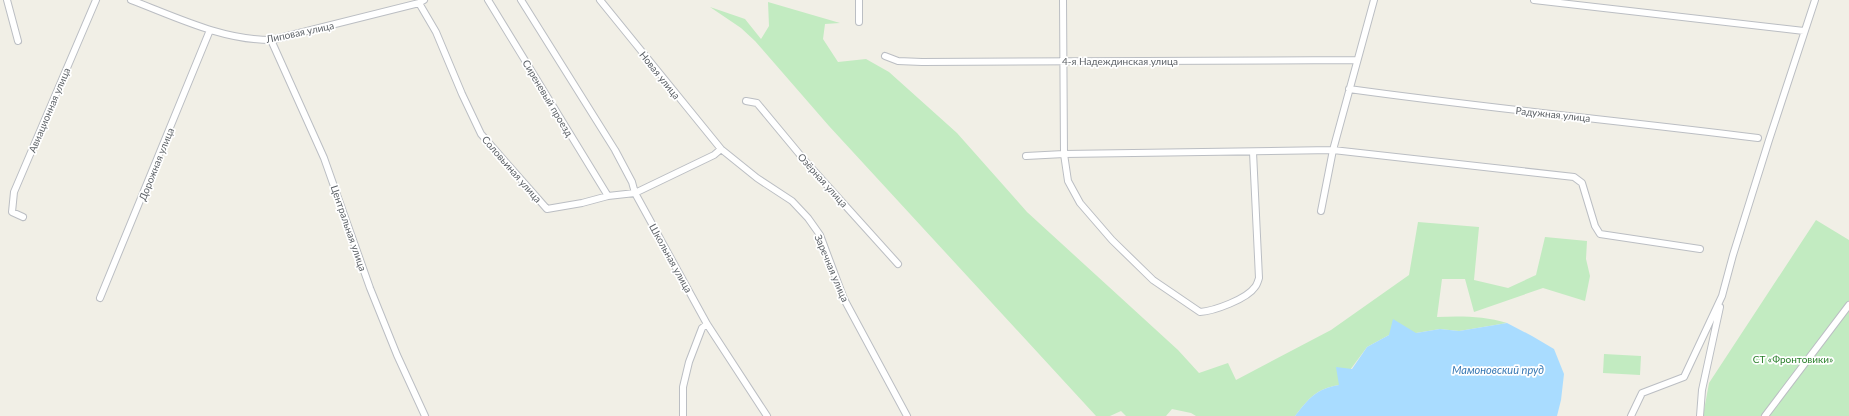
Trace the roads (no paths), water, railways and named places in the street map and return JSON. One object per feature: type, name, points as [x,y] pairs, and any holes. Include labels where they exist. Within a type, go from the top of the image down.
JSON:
[{"type":"street","points":[[7,0],[18,41]]},
{"type":"street","name":"Авиационная улица","points":[[23,217],[12,212],[14,192],[96,0]]},
{"type":"street","name":"Липовая улица","points":[[131,0],[210,30],[252,40],[271,40],[421,2]]},
{"type":"street","name":"Сиреневый проезд","points":[[488,0],[608,196]]},
{"type":"street","name":"Школьная улица","points":[[521,0],[615,150],[632,182],[635,193],[707,324],[767,416]]},
{"type":"street","name":"Новая улица","points":[[600,0],[721,149]]},
{"type":"street","points":[[859,0],[859,22]]},
{"type":"street","points":[[1063,0],[1064,154],[1068,181],[1080,203],[1112,240],[1144,272],[1200,312],[1212,311],[1249,294],[1259,278],[1253,152]]},
{"type":"street","points":[[1322,211],[1333,150],[1374,0]]},
{"type":"street","points":[[1534,0],[1804,31]]},
{"type":"street","points":[[1700,416],[1702,390],[1722,296],[1733,255],[1815,0]]},
{"type":"street","name":"Соловьиная улица","points":[[421,2],[436,32],[462,94],[481,134],[547,209],[582,204],[608,196],[635,193],[714,154],[721,149]]},
{"type":"street","name":"Дорожная улица","points":[[100,298],[210,30]]},
{"type":"street","name":"Центральная улица","points":[[271,40],[324,158],[370,288],[397,355],[425,416]]},
{"type":"street","name":"4-я Надеждинская улица","points":[[885,56],[898,61],[922,62],[1063,60],[1357,60]]},
{"type":"street","name":"Радужная улица","points":[[1349,89],[1480,107],[1613,120],[1758,138]]},
{"type":"street","name":"Озёрная улица","points":[[746,101],[757,103],[806,162],[898,264]]},
{"type":"street","name":"Заречная улица","points":[[721,149],[757,178],[792,201],[820,236],[844,299],[907,416]]},
{"type":"street","points":[[1026,156],[1064,154],[1333,150],[1574,177],[1582,184],[1595,226],[1600,234],[1700,249]]},
{"type":"street","points":[[1631,416],[1642,393],[1684,378],[1722,296]]},
{"type":"street","points":[[1765,416],[1849,305]]},
{"type":"street","points":[[684,416],[682,387],[689,362],[702,328],[707,324]]},
{"type":"water","name":"Мамоновский пруд","points":[[1393,319],[1416,333],[1440,329],[1459,331],[1507,323],[1554,349],[1564,374],[1561,400],[1557,416],[1295,416],[1314,395],[1324,389],[1339,385],[1336,367],[1352,369],[1367,347],[1389,335]]},
{"type":"park label","name":"СТ «Фронтовики»","points":[[1793,359]]}]
